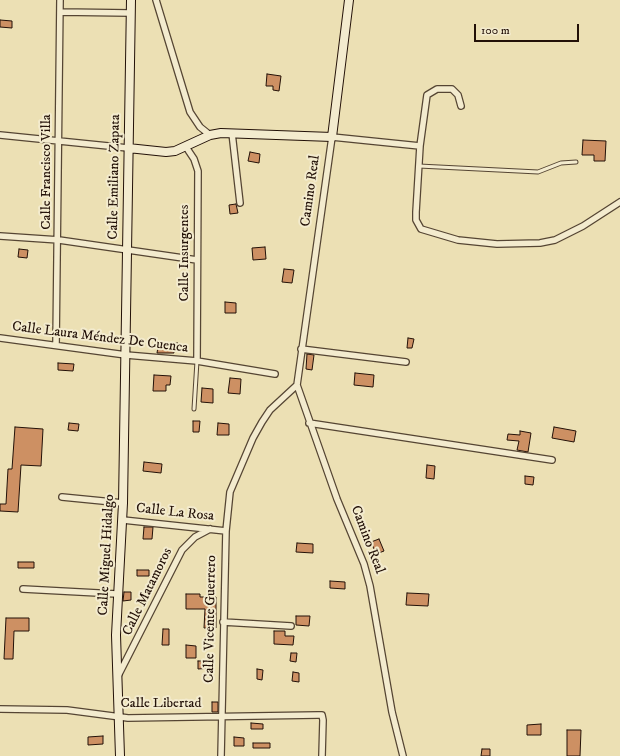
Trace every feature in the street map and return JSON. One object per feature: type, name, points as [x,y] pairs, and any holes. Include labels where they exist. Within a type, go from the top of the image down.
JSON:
[{"type":"street","name":"Calle Francisco Villa","points":[[56,345],[59,240],[60,0]]},
{"type":"street","name":"Calle Emiliano Zapata","points":[[126,355],[126,250],[131,0]]},
{"type":"street","points":[[156,0],[190,112],[200,127],[210,135]]},
{"type":"street","name":"Camino Real","points":[[349,0],[332,137],[297,385],[309,423],[337,499],[364,564],[370,586],[382,660],[403,756]]},
{"type":"street","points":[[60,12],[130,13]]},
{"type":"street","points":[[461,106],[458,95],[452,89],[437,88],[427,95],[420,146],[416,212],[416,220],[420,229],[426,232],[466,241],[497,244],[540,243],[555,240],[583,226],[620,202]]},
{"type":"street","points":[[232,133],[240,203]]},
{"type":"street","points":[[0,135],[166,152],[186,147],[210,135],[232,133],[332,137],[420,146]]},
{"type":"street","name":"Calle Insurgentes","points":[[186,147],[194,159],[198,171],[197,361]]},
{"type":"street","points":[[0,236],[59,240],[197,260]]},
{"type":"street","name":"Calle Laura Méndez De Cuenca","points":[[0,338],[126,355],[197,361],[275,374]]},
{"type":"street","points":[[301,349],[406,362]]},
{"type":"street","name":"Calle Miguel Hidalgo","points":[[120,756],[116,634],[117,594],[123,520],[126,355]]},
{"type":"street","points":[[226,531],[230,492],[252,438],[270,410],[297,385]]},
{"type":"street","points":[[309,423],[552,460]]},
{"type":"street","points":[[62,497],[123,503]]},
{"type":"street","name":"Calle La Rosa","points":[[123,520],[226,531]]},
{"type":"street","name":"Calle Matamoros","points":[[118,676],[182,550],[195,537],[210,529]]},
{"type":"street","name":"Calle Vicente Guerrero","points":[[221,756],[226,531]]},
{"type":"street","points":[[23,589],[117,594]]},
{"type":"street","points":[[223,622],[291,626]]},
{"type":"street","name":"Calle Libertad","points":[[0,709],[67,710],[119,717],[322,715],[322,756]]},
{"type":"lane","points":[[419,166],[538,172],[556,165],[576,162]]},
{"type":"lane","points":[[194,409],[197,361]]},
{"type":"building","points":[[0,20],[12,21],[12,28],[0,27]]},
{"type":"building","points":[[267,74],[281,76],[279,91],[273,90],[273,86],[266,86]]},
{"type":"building","points":[[583,140],[606,141],[605,161],[594,161],[594,155],[582,155]]},
{"type":"building","points":[[250,152],[260,154],[259,163],[248,161]]},
{"type":"building","points":[[236,204],[238,213],[230,214],[229,205]]},
{"type":"building","points":[[265,247],[266,259],[253,260],[252,248]]},
{"type":"building","points":[[19,249],[28,250],[27,258],[18,257]]},
{"type":"building","points":[[284,269],[294,270],[292,283],[282,282]]},
{"type":"building","points":[[225,302],[236,303],[236,313],[225,313]]},
{"type":"building","points":[[408,338],[414,339],[412,348],[407,348]]},
{"type":"building","points":[[172,343],[178,343],[177,350],[174,349],[174,353],[157,353],[158,347],[172,348]]},
{"type":"building","points":[[307,354],[314,355],[312,370],[306,369]]},
{"type":"building","points":[[58,363],[74,364],[73,371],[58,370]]},
{"type":"building","points":[[355,373],[374,375],[373,387],[354,385]]},
{"type":"building","points":[[154,375],[171,376],[170,385],[166,385],[166,391],[153,391]]},
{"type":"building","points":[[230,378],[241,379],[240,394],[228,393]]},
{"type":"building","points":[[202,388],[213,389],[213,403],[201,402]]},
{"type":"building","points":[[193,421],[200,421],[199,432],[193,432]]},
{"type":"building","points":[[69,423],[79,424],[78,431],[68,430]]},
{"type":"building","points":[[218,423],[229,424],[229,435],[217,435]]},
{"type":"building","points":[[15,427],[43,429],[41,466],[21,465],[18,512],[0,511],[0,504],[6,504],[8,469],[12,469]]},
{"type":"building","points":[[554,427],[576,431],[574,442],[552,438]]},
{"type":"building","points":[[520,431],[531,433],[528,452],[517,450],[519,441],[507,440],[508,434],[520,435]]},
{"type":"building","points":[[144,462],[162,464],[161,473],[143,471]]},
{"type":"building","points":[[427,465],[435,466],[434,479],[426,478]]},
{"type":"building","points":[[525,476],[534,477],[533,485],[525,484]]},
{"type":"building","points":[[144,527],[153,527],[152,539],[143,539]]},
{"type":"building","points":[[379,539],[384,551],[376,554],[371,542]]},
{"type":"building","points":[[297,543],[313,544],[313,553],[296,552]]},
{"type":"building","points":[[18,562],[34,562],[34,568],[18,568]]},
{"type":"building","points":[[137,570],[149,570],[149,576],[137,576]]},
{"type":"building","points":[[330,581],[345,582],[345,589],[330,588]]},
{"type":"building","points":[[124,592],[131,592],[131,600],[123,601]]},
{"type":"building","points":[[407,593],[429,594],[428,606],[406,605]]},
{"type":"building","points":[[186,594],[200,594],[200,597],[216,597],[216,628],[204,628],[205,609],[186,609]]},
{"type":"building","points":[[296,616],[310,616],[309,626],[296,625]]},
{"type":"building","points":[[6,618],[29,618],[29,631],[14,631],[13,659],[4,659]]},
{"type":"building","points":[[163,629],[169,629],[169,645],[162,645]]},
{"type":"building","points":[[274,631],[285,631],[285,636],[294,636],[293,645],[274,644]]},
{"type":"building","points":[[186,645],[196,646],[196,658],[186,658]]},
{"type":"building","points":[[291,653],[297,653],[296,662],[290,661]]},
{"type":"building","points":[[198,661],[210,661],[211,668],[198,669]]},
{"type":"building","points":[[257,669],[263,670],[262,680],[257,679]]},
{"type":"building","points":[[293,672],[299,673],[299,682],[292,681]]},
{"type":"building","points":[[212,702],[218,702],[218,712],[212,712]]},
{"type":"building","points":[[251,723],[263,724],[263,729],[251,729]]},
{"type":"building","points":[[541,724],[541,735],[527,735],[527,725]]},
{"type":"building","points":[[567,730],[581,730],[580,756],[567,756]]},
{"type":"building","points":[[103,736],[103,744],[88,745],[88,737]]},
{"type":"building","points":[[234,737],[244,738],[244,746],[234,746]]},
{"type":"building","points":[[253,743],[270,743],[270,748],[253,748]]},
{"type":"building","points":[[482,749],[490,749],[490,756],[481,756]]}]
